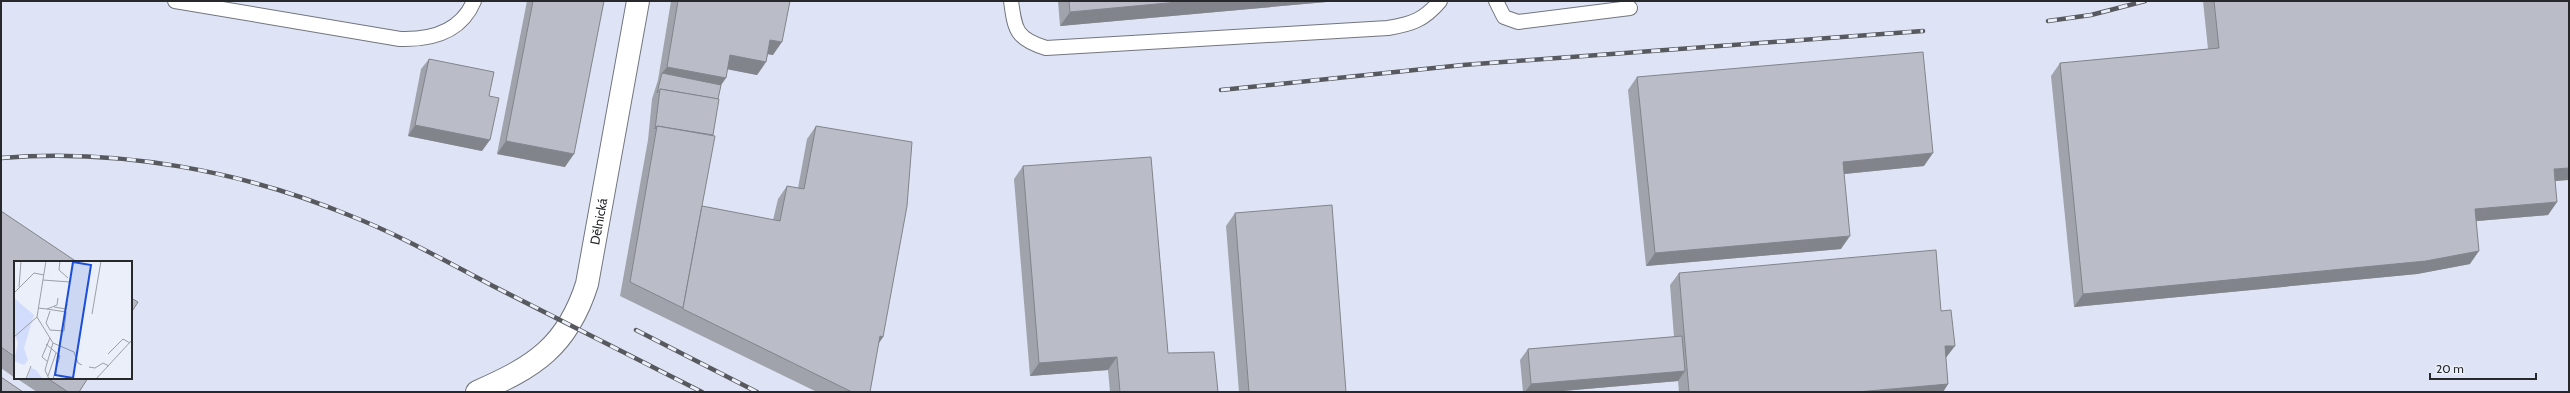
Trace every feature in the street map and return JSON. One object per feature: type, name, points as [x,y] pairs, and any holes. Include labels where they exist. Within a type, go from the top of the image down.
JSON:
[{"type":"street","name":"Dělnická","points":[[477,392],[529,366],[547,353],[570,324],[582,302],[587,284],[638,1]]},
{"type":"lane","points":[[175,1],[400,39],[422,40],[441,34],[460,22],[474,1]]},
{"type":"lane","points":[[1011,1],[1015,28],[1030,43],[1046,48],[1388,28],[1413,24],[1432,11],[1440,1]]},
{"type":"lane","points":[[1496,1],[1504,17],[1518,22],[1630,8]]},
{"type":"shaded area","points":[[1,1],[2569,1],[2569,392],[1,392]]},
{"type":"building","points":[[533,1],[604,1],[574,154],[506,141]]},
{"type":"building","points":[[678,1],[790,1],[782,42],[770,40],[766,62],[730,55],[726,78],[667,67]]},
{"type":"building","points":[[1069,1],[1189,1],[1070,12]]},
{"type":"building","points":[[2214,1],[2569,1],[2569,168],[2554,169],[2557,202],[2475,209],[2479,251],[2426,261],[2083,294],[2060,63],[2219,48]]},
{"type":"building","points":[[1923,52],[1933,153],[1843,162],[1850,236],[1655,253],[1637,77]]},
{"type":"building","points":[[429,59],[494,72],[489,96],[499,98],[490,140],[415,125]]},
{"type":"building","points":[[662,73],[721,85],[718,99],[660,89],[657,93]]},
{"type":"building","points":[[660,89],[719,99],[713,135],[657,126],[655,129]]},
{"type":"building","points":[[657,126],[715,136],[683,308],[630,282]]},
{"type":"building","points":[[816,126],[912,142],[907,206],[883,337],[880,336],[870,392],[852,392],[683,309],[702,206],[780,221],[787,186],[804,189]]},
{"type":"building","points":[[1151,157],[1168,353],[1214,352],[1218,392],[1120,392],[1117,357],[1039,363],[1023,166]]},
{"type":"building","points":[[1332,205],[1346,392],[1249,392],[1235,213]]},
{"type":"building","points":[[1,211],[76,261],[14,261],[14,356],[1,347]]},
{"type":"building","points":[[1936,250],[1941,311],[1951,310],[1955,346],[1945,346],[1948,384],[1857,392],[1689,392],[1679,273]]},
{"type":"building","points":[[132,299],[138,302],[132,311]]},
{"type":"building","points":[[1682,336],[1685,371],[1531,384],[1528,349]]},
{"type":"building","points":[[1,377],[23,392],[1,392]]},
{"type":"building","points":[[48,379],[87,379],[79,392],[68,392]]},
{"type":"railway","points":[[2048,21],[2091,15],[2145,1]]},
{"type":"railway","points":[[1221,90],[1463,65],[1923,31]]},
{"type":"railway","points":[[1,158],[45,156],[135,160],[179,166],[224,175],[310,200],[369,223],[405,240],[702,392]]},
{"type":"railway","points":[[636,330],[757,392]]}]
